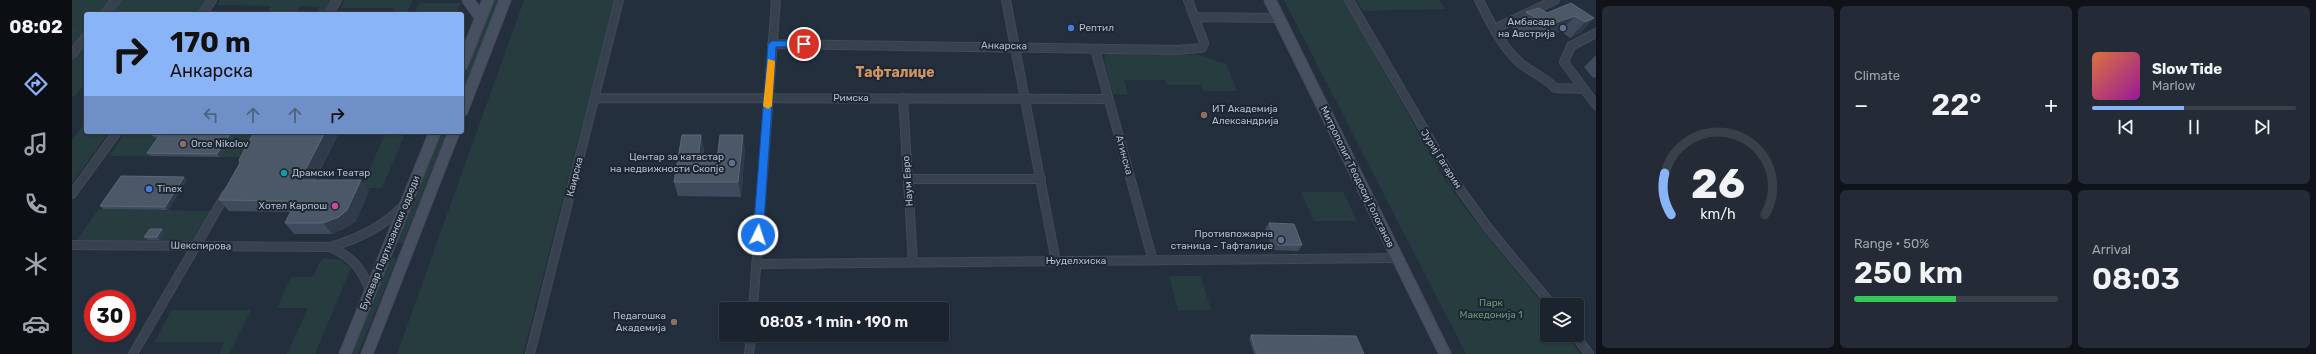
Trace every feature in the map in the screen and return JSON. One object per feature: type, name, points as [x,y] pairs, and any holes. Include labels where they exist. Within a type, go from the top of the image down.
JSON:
[{"type":"street","points":[[107,12],[116,0]]},
{"type":"street","points":[[203,12],[212,0]]},
{"type":"street","points":[[331,12],[337,0]]},
{"type":"street","points":[[468,0],[481,18]]},
{"type":"street","points":[[464,60],[488,0]]},
{"type":"street","points":[[464,106],[505,0]]},
{"type":"street","name":"Каирска","points":[[530,354],[619,0]]},
{"type":"street","points":[[753,302],[776,0]]},
{"type":"street","points":[[1006,0],[1056,262]]},
{"type":"street","name":"Анкарска","points":[[772,44],[1016,46],[1177,50],[1202,48],[1204,45],[1188,0]]},
{"type":"street","name":"Митрополит Теодосиј Гологанов","points":[[1270,0],[1396,258],[1445,354]]},
{"type":"street","name":"Јуриј Гагарин","points":[[1349,0],[1436,153],[1454,181],[1474,209],[1546,298]]},
{"type":"street","points":[[1478,0],[1494,29],[1520,63],[1540,73],[1555,88],[1584,89]]},
{"type":"street","points":[[1494,29],[1555,0]]},
{"type":"street","points":[[1194,17],[1279,18]]},
{"type":"street","points":[[1596,34],[1573,43],[1565,52],[1564,62],[1596,105]]},
{"type":"street","points":[[72,54],[84,39]]},
{"type":"street","name":"Атинска","points":[[1095,48],[1152,261]]},
{"type":"street","name":"Римска","points":[[595,98],[1108,99]]},
{"type":"street","name":"Наум Евро","points":[[903,98],[913,263]]},
{"type":"street","points":[[72,194],[116,134]]},
{"type":"street","name":"Булевар Партизански одреди","points":[[345,354],[434,134]]},
{"type":"street","name":"Булевар Партизански одреди","points":[[367,354],[453,134]]},
{"type":"street","points":[[908,179],[1041,179]]},
{"type":"street","points":[[133,354],[230,186]]},
{"type":"street","name":"Шекспирова","points":[[330,247],[369,233],[388,220],[406,203]]},
{"type":"street","name":"Шекспирова","points":[[72,245],[330,247],[346,253],[356,262],[365,274],[370,291]]},
{"type":"street","name":"Њуделхиска","points":[[756,264],[1396,258]]},
{"type":"street","points":[[749,354],[750,342]]},
{"type":"street","points":[[1580,342],[1588,354]]},
{"type":"green space","points":[[72,0],[113,0],[103,12],[84,12],[84,34],[72,49],[72,36],[77,30],[72,30]]},
{"type":"green space","points":[[120,0],[206,0],[197,12],[111,12]]},
{"type":"green space","points":[[220,0],[332,0],[325,12],[317,12],[320,7],[300,6],[297,12],[267,12],[271,6],[217,5]]},
{"type":"green space","points":[[345,0],[413,0],[407,12],[392,12],[394,8],[341,8]]},
{"type":"green space","points":[[493,0],[499,0],[464,89],[464,75]]},
{"type":"green space","points":[[524,0],[614,0],[523,354],[397,354]]},
{"type":"green space","name":"Парк Македонија 1","points":[[1284,0],[1344,0],[1444,178],[1469,213],[1540,300],[1540,342],[1572,342],[1580,354],[1466,354]]},
{"type":"green space","points":[[1356,0],[1439,0],[1446,9],[1363,11]]},
{"type":"green space","points":[[420,3],[461,3],[457,12],[415,12]]},
{"type":"green space","points":[[84,44],[84,85],[75,96],[72,96],[72,59]]},
{"type":"green space","points":[[1110,53],[1199,55],[1226,64],[1237,91],[1203,91],[1201,85],[1167,85],[1165,80],[1124,80],[1128,95],[1113,94],[1104,60],[1105,55]]},
{"type":"green space","points":[[84,124],[84,134],[108,134],[72,183],[72,140]]},
{"type":"green space","name":"Orce Nikolov","points":[[125,134],[254,134],[240,157],[109,156]]},
{"type":"green space","points":[[385,134],[405,134],[382,188],[361,188]]},
{"type":"green space","points":[[440,134],[446,134],[403,243],[396,243]]},
{"type":"green space","points":[[1301,192],[1343,192],[1357,221],[1314,221]]},
{"type":"green space","points":[[99,209],[215,211],[195,246],[73,245]]},
{"type":"green space","points":[[322,258],[341,260],[351,268],[315,354],[287,354],[308,308],[277,308],[291,277],[313,277]]},
{"type":"green space","points":[[389,258],[397,258],[358,354],[351,354]]},
{"type":"green space","points":[[1169,276],[1201,276],[1211,310],[1178,310]]},
{"type":"green space","points":[[172,310],[251,310],[229,354],[219,354],[224,342],[154,342]]},
{"type":"building","points":[[1571,3],[1594,18],[1585,22],[1575,16],[1549,25],[1526,12],[1539,8],[1547,13]]},
{"type":"building","name":"Orce Nikolov","points":[[230,134],[217,154],[147,153],[160,135],[152,135]]},
{"type":"building","points":[[253,134],[324,134],[300,180],[361,180],[347,210],[339,217],[323,223],[285,223],[296,201],[219,200],[240,163],[239,160]]},
{"type":"building","points":[[682,135],[701,135],[698,160],[717,160],[720,135],[743,135],[738,182],[674,182]]},
{"type":"building","name":"Tinex","points":[[121,176],[184,177],[165,207],[100,206]]},
{"type":"building","points":[[1269,223],[1294,224],[1302,245],[1278,245]]},
{"type":"building","points":[[150,229],[162,229],[157,237],[144,237]]},
{"type":"building","points":[[1251,335],[1356,336],[1364,354],[1257,354]]},
{"type":"slow traffic","points":[[768,106],[771,61]]},
{"type":"place","name":"Рептил","points":[[1071,28]]},
{"type":"place","name":"Амбасада на Австрија","points":[[1563,28]]},
{"type":"place","name":"ИТ Академија Александрија","points":[[1204,115]]},
{"type":"place","name":"Orce Nikolov","points":[[183,144]]},
{"type":"place","name":"Центар за катастар на недвижности Скопје","points":[[732,163]]},
{"type":"place","name":"Драмски Театар","points":[[284,173]]},
{"type":"place","name":"Tinex","points":[[149,189]]},
{"type":"place","name":"Хотел Карпош","points":[[335,206]]},
{"type":"place","name":"Противпожарна станица - Тафталиџе","points":[[1281,240]]},
{"type":"place","name":"Педагошка Академија","points":[[674,322]]},
{"type":"district","name":"Тафталиџе","points":[[895,72]]},
{"type":"route","points":[[758,235],[772,44],[804,44]]}]
